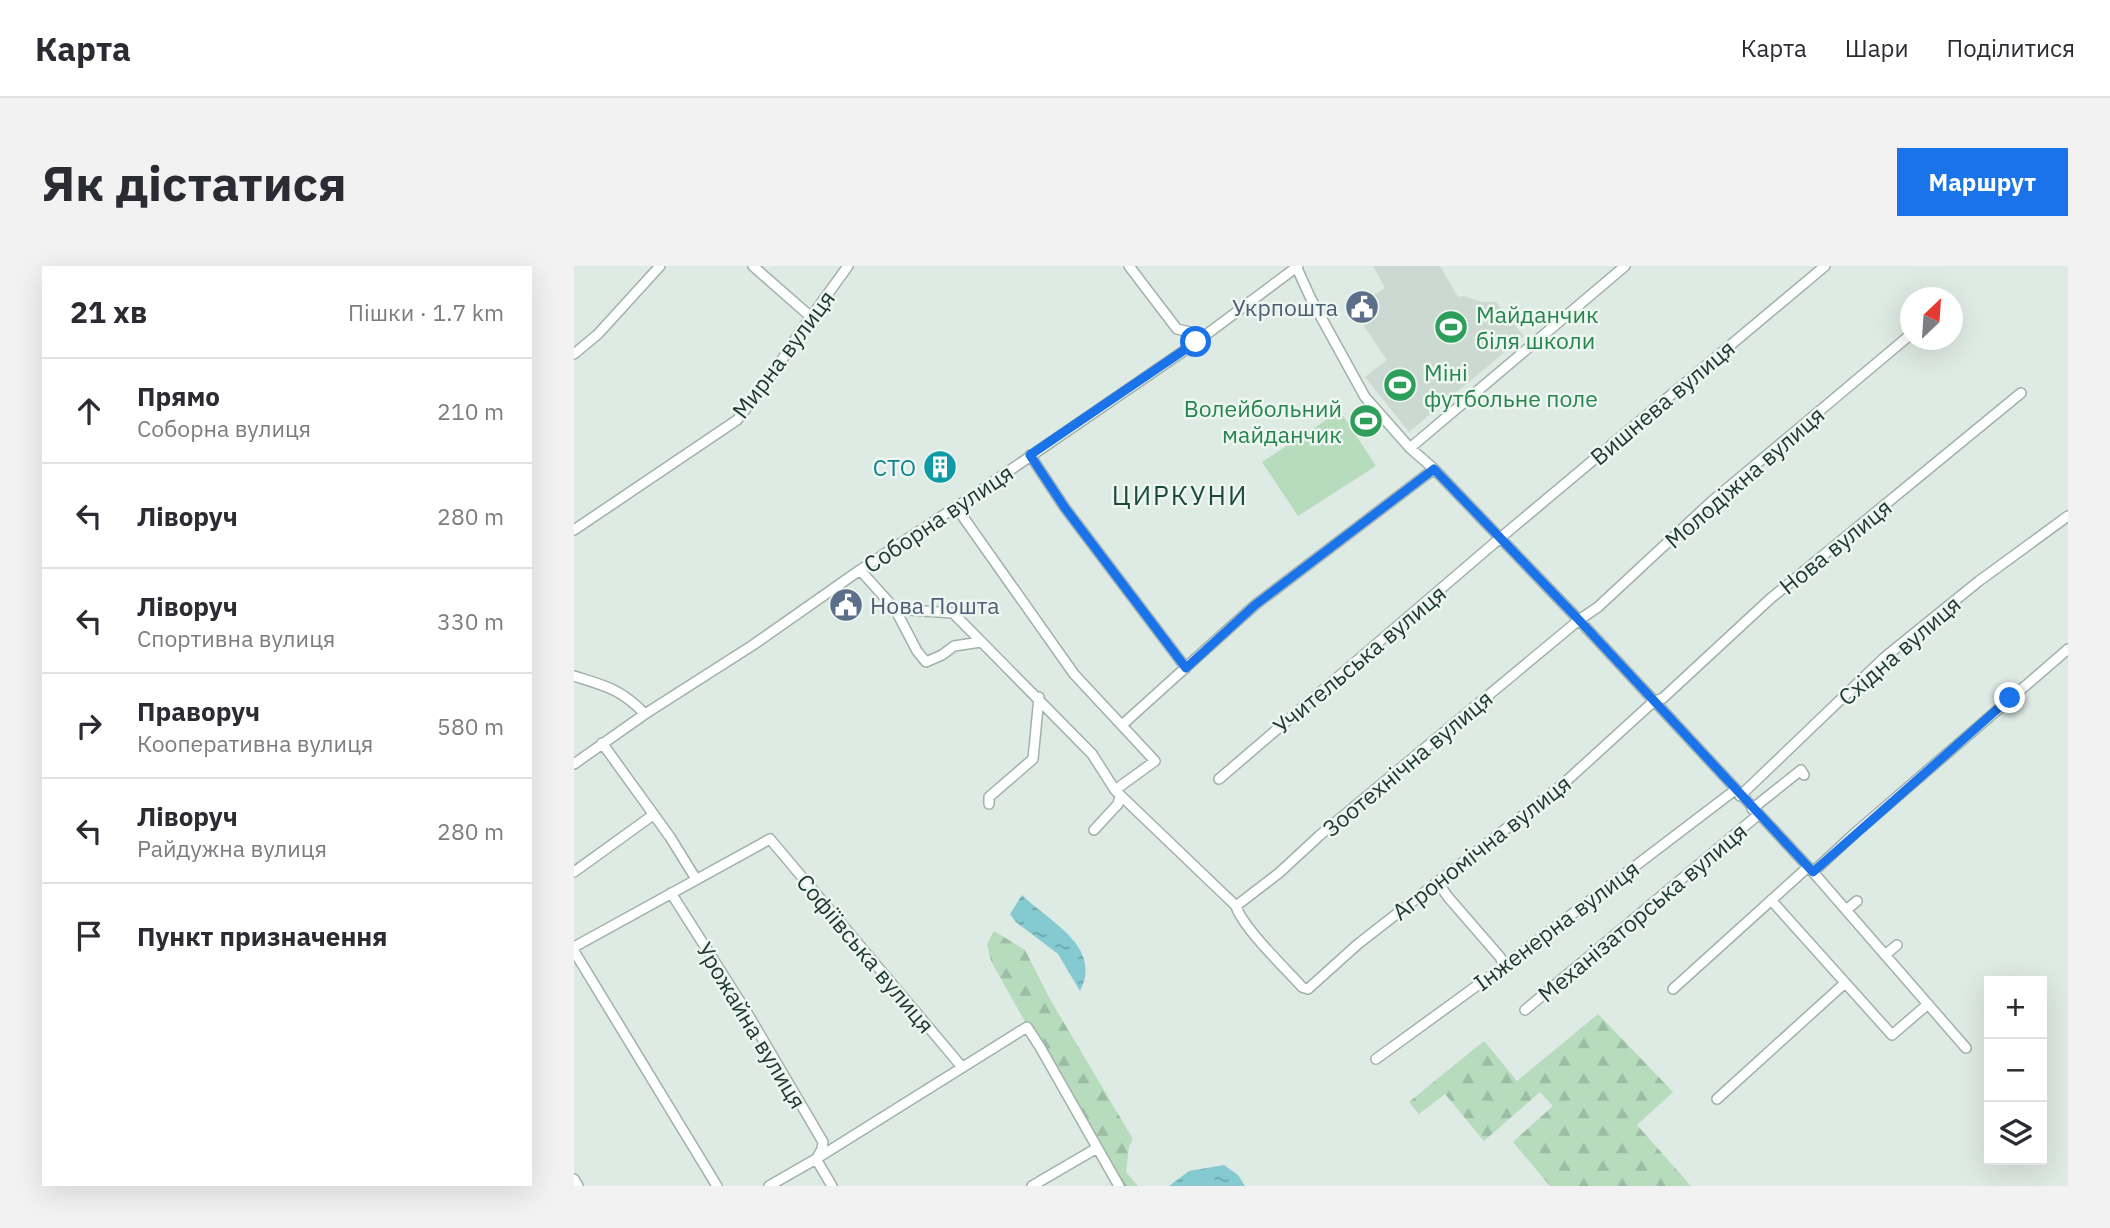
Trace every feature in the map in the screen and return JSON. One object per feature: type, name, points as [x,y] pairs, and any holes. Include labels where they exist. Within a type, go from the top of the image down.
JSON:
[{"type":"street","points":[[574,354],[598,334],[660,266]]},
{"type":"street","points":[[753,266],[811,317]]},
{"type":"street","name":"Мирна вулиця","points":[[574,530],[737,420],[848,266]]},
{"type":"street","points":[[1129,266],[1177,329],[1190,332],[1196,342]]},
{"type":"street","points":[[1297,266],[1311,299],[1365,397],[1410,448],[1434,469],[1579,620],[1811,870],[1966,1048]]},
{"type":"street","name":"Соборна вулиця","points":[[574,764],[1196,342],[1297,266]]},
{"type":"street","points":[[1410,448],[1625,266]]},
{"type":"street","name":"Вишнева вулиця","points":[[1500,539],[1825,266]]},
{"type":"street","name":"Молодіжна вулиця","points":[[1579,620],[1598,607],[1711,502],[1900,343]]},
{"type":"street","name":"Нова вулиця","points":[[1653,702],[1663,698],[1770,600],[2021,393]]},
{"type":"street","points":[[1030,455],[1065,508],[1186,668]]},
{"type":"street","points":[[1122,725],[1255,605],[1434,469]]},
{"type":"street","points":[[956,507],[1074,674],[1155,761],[1118,793],[1118,804],[1094,830]]},
{"type":"street","name":"Східна вулиця","points":[[1738,793],[1885,657],[1979,580],[2068,516]]},
{"type":"street","name":"Учительська вулиця","points":[[1219,779],[1500,539]]},
{"type":"street","points":[[860,570],[895,609],[917,651],[926,662],[954,646],[981,642]]},
{"type":"street","points":[[895,609],[953,613],[1039,697],[1092,754],[1118,793],[1236,906]]},
{"type":"street","name":"Зоотехнічна вулиця","points":[[1236,906],[1279,873],[1319,836],[1579,620]]},
{"type":"street","points":[[1674,989],[1771,900],[1854,834],[2068,649]]},
{"type":"street","points":[[574,676],[629,697],[645,714]]},
{"type":"street","points":[[989,804],[989,797],[1033,759],[1039,697]]},
{"type":"street","name":"Агрономічна вулиця","points":[[1236,906],[1238,914],[1255,935],[1297,981],[1308,989],[1357,944],[1562,785],[1653,702]]},
{"type":"street","points":[[602,743],[696,879],[574,949],[717,1186]]},
{"type":"street","name":"Механізаторська вулиця","points":[[1525,1010],[1801,770],[1804,775]]},
{"type":"street","name":"Інженерна вулиця","points":[[1376,1059],[1738,793]]},
{"type":"street","points":[[574,872],[653,815]]},
{"type":"street","name":"Софіївська вулиця","points":[[696,879],[769,839],[962,1067]]},
{"type":"street","points":[[1441,880],[1441,887],[1448,897],[1500,957],[1503,966]]},
{"type":"street","name":"Урожайна вулиця","points":[[671,893],[746,1011],[823,1142],[816,1159]]},
{"type":"street","points":[[1771,900],[1892,1035],[1928,1004]]},
{"type":"street","points":[[1846,910],[1857,901]]},
{"type":"street","points":[[1885,955],[1897,945]]},
{"type":"street","points":[[1717,1099],[1845,983]]},
{"type":"street","points":[[769,1186],[1027,1027],[1119,1186]]},
{"type":"street","points":[[1032,1186],[1097,1148]]},
{"type":"street","points":[[816,1159],[832,1186]]},
{"type":"street","points":[[574,1179],[578,1186]]},
{"type":"shaded area","points":[[1373,266],[1440,266],[1458,297],[1496,302],[1524,336],[1409,432],[1365,377],[1387,360],[1364,326],[1377,317],[1365,301],[1385,288]]},
{"type":"green space","name":"Міні футбольне поле","points":[[1407,370],[1417,383],[1393,401],[1383,388]]},
{"type":"green space","points":[[1340,411],[1376,466],[1298,516],[1262,462]]},
{"type":"green space","points":[[994,931],[1025,950],[1051,1001],[1133,1139],[1129,1146],[1126,1172],[1138,1186],[1117,1186],[991,961],[987,944]]},
{"type":"green space","points":[[1598,1014],[1673,1092],[1637,1125],[1691,1186],[1550,1186],[1513,1142],[1553,1106],[1540,1092],[1484,1141],[1445,1094],[1419,1114],[1409,1102],[1484,1041],[1517,1081]]},
{"type":"water","points":[[1022,895],[1070,936],[1079,948],[1085,975],[1080,991],[1058,954],[1016,922],[1010,914]]},
{"type":"water","points":[[1224,1165],[1238,1175],[1245,1186],[1169,1186],[1189,1171]]},
{"type":"place","name":"Укрпошта","points":[[1362,307]]},
{"type":"place","name":"Майданчик біля школи","points":[[1451,327]]},
{"type":"place","name":"Міні футбольне поле","points":[[1400,385]]},
{"type":"place","name":"Волейбольний майданчик","points":[[1366,421]]},
{"type":"place","name":"СТО","points":[[940,467]]},
{"type":"place","name":"Нова Пошта","points":[[846,605]]},
{"type":"district","name":"ЦИРКУНИ","points":[[1180,495]]},
{"type":"route","points":[[1196,342],[1030,455],[1065,508],[1186,668],[1255,605],[1434,469],[1579,620],[1813,872],[2010,698]]}]
